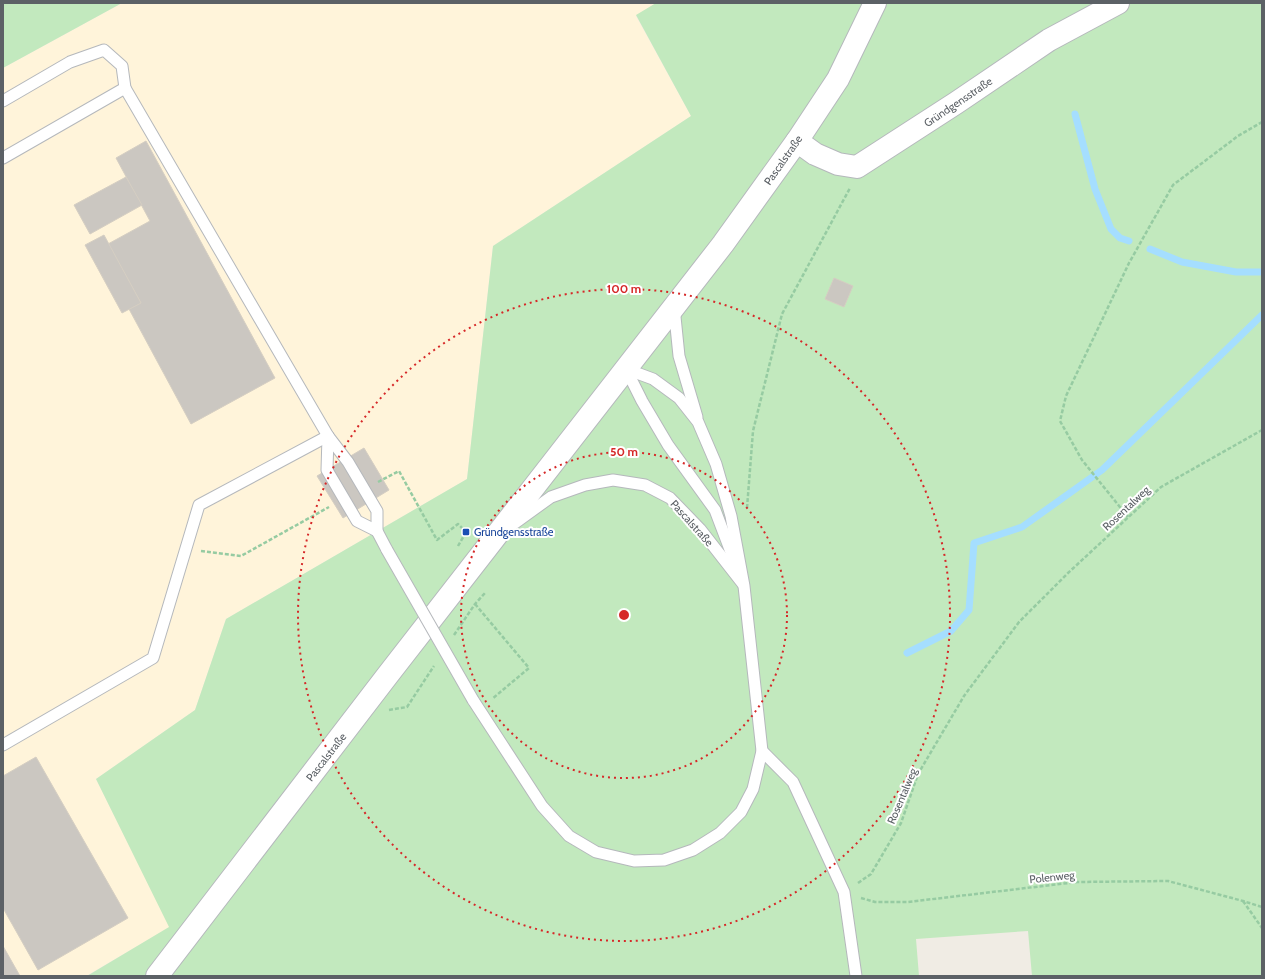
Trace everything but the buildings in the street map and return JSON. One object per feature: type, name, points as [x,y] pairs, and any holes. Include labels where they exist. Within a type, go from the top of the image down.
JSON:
[{"type":"street","name":"Pascalstraße","points":[[157,976],[494,537],[723,244],[797,141],[838,79],[875,3]]},
{"type":"street","name":"Gründgensstraße","points":[[858,167],[1049,40],[1118,3]]},
{"type":"street","points":[[797,141],[815,154],[838,164],[858,167]]},
{"type":"lane","points":[[3,101],[70,62],[104,50],[122,66],[125,88],[328,436],[348,462],[377,511],[377,531],[357,522],[327,470],[328,436]]},
{"type":"lane","points":[[3,158],[125,88]]},
{"type":"lane","name":"Pascalstraße","points":[[377,531],[476,704],[542,806],[569,836],[596,852],[634,861],[664,860],[693,850],[720,833],[741,812],[753,789],[762,751],[744,586],[731,516],[716,464],[698,422],[679,356],[674,306]]},
{"type":"lane","name":"Pascalstraße","points":[[626,369],[653,379],[679,398],[698,422]]},
{"type":"lane","name":"Pascalstraße","points":[[626,369],[642,402],[668,445],[715,510],[744,586]]},
{"type":"lane","points":[[3,745],[153,658],[200,505],[328,436]]},
{"type":"lane","name":"Pascalstraße","points":[[494,537],[551,497],[585,485],[613,480],[645,485],[670,498],[685,513],[700,529],[744,586]]},
{"type":"lane","points":[[762,751],[793,782],[844,892],[856,976]]},
{"type":"path","points":[[1128,517],[1082,460],[1060,421],[1066,396],[1129,263],[1173,185],[1238,136],[1262,122]]},
{"type":"path","points":[[747,509],[753,431],[782,314],[852,185],[858,167]]},
{"type":"path","name":"Rosentalweg","points":[[844,892],[871,874],[901,823],[918,774],[964,696],[1019,622],[1068,573],[1161,487],[1262,430]]},
{"type":"path","points":[[363,489],[399,471],[437,540],[458,524],[466,532]]},
{"type":"path","points":[[186,550],[241,556],[343,500]]},
{"type":"path","points":[[453,636],[475,604],[485,593]]},
{"type":"path","points":[[475,604],[529,668],[476,704]]},
{"type":"path","points":[[357,716],[407,707],[436,662]]},
{"type":"path","name":"Polenweg","points":[[844,892],[875,902],[908,902],[1077,882],[1168,882],[1262,907]]},
{"type":"path","points":[[1243,901],[1262,928]]},
{"type":"shaded area","points":[[122,3],[656,3],[636,16],[691,116],[493,246],[467,479],[226,619],[195,710],[96,779],[170,927],[86,976],[3,976],[3,68]]},
{"type":"green space","points":[[3,3],[122,3],[3,68]]},
{"type":"green space","points":[[656,3],[1262,3],[1262,976],[1032,976],[1028,931],[916,939],[919,976],[87,976],[169,927],[96,779],[195,710],[226,619],[467,479],[493,246],[691,116],[636,15]]},
{"type":"waterway","points":[[1075,114],[1095,189],[1111,229],[1120,238],[1129,241]]},
{"type":"waterway","points":[[1150,249],[1182,262],[1236,272],[1262,272]]},
{"type":"waterway","points":[[907,653],[951,631],[969,610],[974,543],[1022,527],[1102,470],[1262,315]]},
{"type":"place","name":"Gründgensstraße","points":[[466,532]]}]
